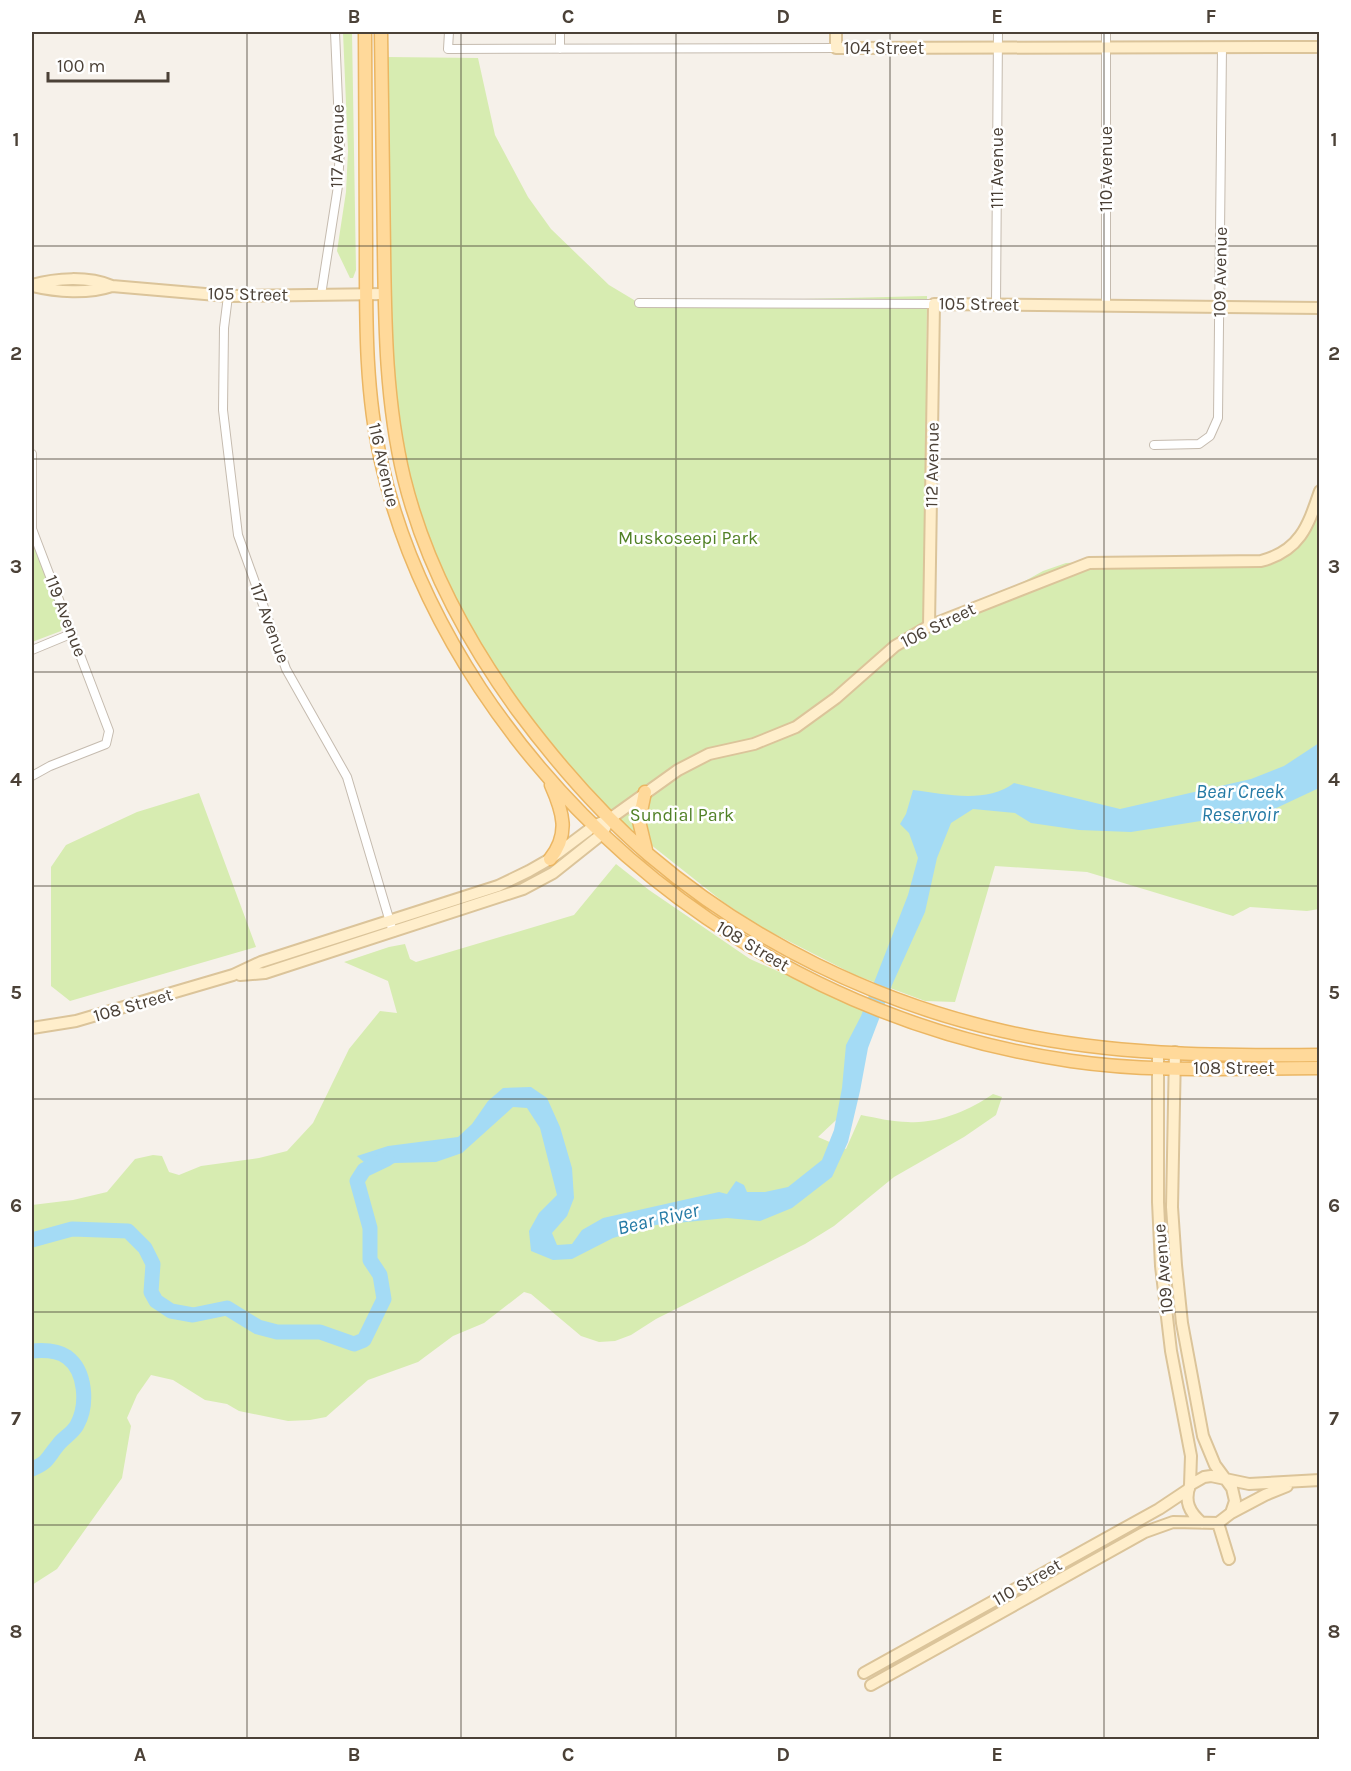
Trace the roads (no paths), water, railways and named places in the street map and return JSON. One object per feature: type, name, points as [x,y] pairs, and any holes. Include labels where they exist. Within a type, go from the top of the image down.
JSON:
[{"type":"main road","name":"116 Avenue","points":[[365,32],[366,294],[369,378],[375,430],[387,488],[405,544],[426,595],[454,647],[506,726],[547,776],[598,830]]},
{"type":"main road","name":"116 Avenue","points":[[381,32],[388,380],[397,444],[412,506],[433,563],[465,629],[510,699],[549,751],[611,818]]},
{"type":"main road","points":[[547,776],[561,807],[563,820],[561,838],[557,850],[550,859]]},
{"type":"main road","points":[[645,792],[639,821],[648,854]]},
{"type":"main road","name":"108 Street","points":[[611,818],[648,854],[693,890],[734,918],[808,960],[906,1003],[977,1024],[1042,1039],[1100,1048],[1242,1056],[1320,1055]]},
{"type":"main road","name":"108 Street","points":[[598,830],[652,878],[728,933],[785,966],[899,1018],[962,1037],[1045,1056],[1099,1064],[1157,1068],[1320,1068]]},
{"type":"street","name":"117 Avenue","points":[[321,294],[338,186],[340,148],[335,32]]},
{"type":"street","name":"104 Street","points":[[448,32],[448,49],[1320,47]]},
{"type":"street","points":[[560,32],[560,49]]},
{"type":"street","points":[[836,32],[836,48]]},
{"type":"street","name":"111 Avenue","points":[[996,305],[998,32]]},
{"type":"street","name":"110 Avenue","points":[[1106,32],[1106,306]]},
{"type":"street","name":"109 Avenue","points":[[1154,445],[1198,444],[1210,436],[1218,418],[1222,46]]},
{"type":"street","name":"105 Street","points":[[32,285],[50,280],[99,281],[112,286],[228,296],[385,294]]},
{"type":"street","name":"117 Avenue","points":[[228,296],[224,328],[223,410],[238,535],[286,669],[347,777],[392,927]]},
{"type":"street","name":"105 Street","points":[[639,303],[1320,308]]},
{"type":"street","name":"112 Avenue","points":[[929,626],[934,304]]},
{"type":"street","name":"119 Avenue","points":[[32,454],[32,529],[107,724],[108,739],[106,744],[50,766],[32,776]]},
{"type":"street","name":"106 Street","points":[[611,818],[678,770],[708,754],[754,744],[796,727],[836,698],[895,646],[929,626],[1089,562],[1261,561],[1285,553],[1299,539],[1312,514],[1320,491]]},
{"type":"street","points":[[32,650],[73,633]]},
{"type":"street","points":[[598,830],[611,818]]},
{"type":"street","name":"108 Street","points":[[392,927],[530,872],[598,830]]},
{"type":"street","name":"108 Street","points":[[32,1028],[76,1021],[233,975],[261,962],[523,889],[553,873],[598,830]]},
{"type":"street","name":"109 Avenue","points":[[1158,1052],[1158,1202],[1161,1266],[1171,1351],[1191,1456],[1190,1487]]},
{"type":"street","name":"109 Avenue","points":[[1175,1052],[1173,1207],[1180,1300],[1199,1425],[1206,1445],[1224,1478]]},
{"type":"street","points":[[1304,1481],[1272,1492],[1231,1513],[1218,1523],[1202,1523],[1188,1506],[1190,1487],[1204,1477],[1224,1478],[1249,1484],[1320,1480]]},
{"type":"street","points":[[1224,1478],[1234,1494],[1234,1507],[1231,1513]]},
{"type":"street","name":"110 Street","points":[[864,1673],[1148,1515],[1190,1487]]},
{"type":"street","name":"110 Street","points":[[871,1685],[1145,1532],[1173,1522],[1202,1523]]},
{"type":"street","points":[[1218,1523],[1229,1559]]},
{"type":"water","name":"Bear Creek Reservoir","points":[[1319,743],[1319,788],[1242,824],[1207,820],[1131,832],[1079,830],[1031,823],[1015,813],[973,809],[951,823],[937,858],[925,912],[892,985],[868,1048],[848,1142],[832,1177],[792,1208],[760,1221],[727,1218],[656,1225],[613,1238],[572,1259],[553,1260],[531,1251],[529,1231],[539,1213],[557,1195],[540,1128],[527,1108],[513,1107],[462,1153],[436,1162],[395,1163],[373,1170],[357,1156],[388,1146],[458,1137],[472,1124],[488,1101],[503,1088],[531,1087],[547,1098],[560,1127],[572,1168],[574,1198],[567,1216],[552,1233],[557,1245],[572,1244],[582,1230],[603,1218],[719,1192],[727,1194],[736,1181],[744,1185],[747,1192],[765,1192],[788,1187],[822,1160],[834,1130],[842,1088],[846,1045],[861,1016],[908,895],[918,858],[909,833],[900,824],[906,814],[913,790],[965,796],[991,794],[1014,783],[1120,809],[1251,779],[1284,766]]},
{"type":"waterway","name":"Bear River","points":[[32,1240],[72,1229],[128,1231],[145,1248],[153,1264],[151,1292],[156,1301],[171,1311],[193,1315],[227,1308],[258,1327],[277,1332],[320,1332],[354,1344],[364,1340],[384,1299],[380,1275],[370,1260],[370,1228],[357,1181],[364,1170],[387,1159]]},
{"type":"waterway","name":"Bear River","points":[[32,1351],[54,1352],[67,1357],[78,1371],[84,1398],[81,1417],[75,1428],[60,1442],[45,1462],[32,1469]]},
{"type":"park label","name":"Muskoseepi Park","points":[[688,538]]},
{"type":"park label","name":"Sundial Park","points":[[682,815]]}]
